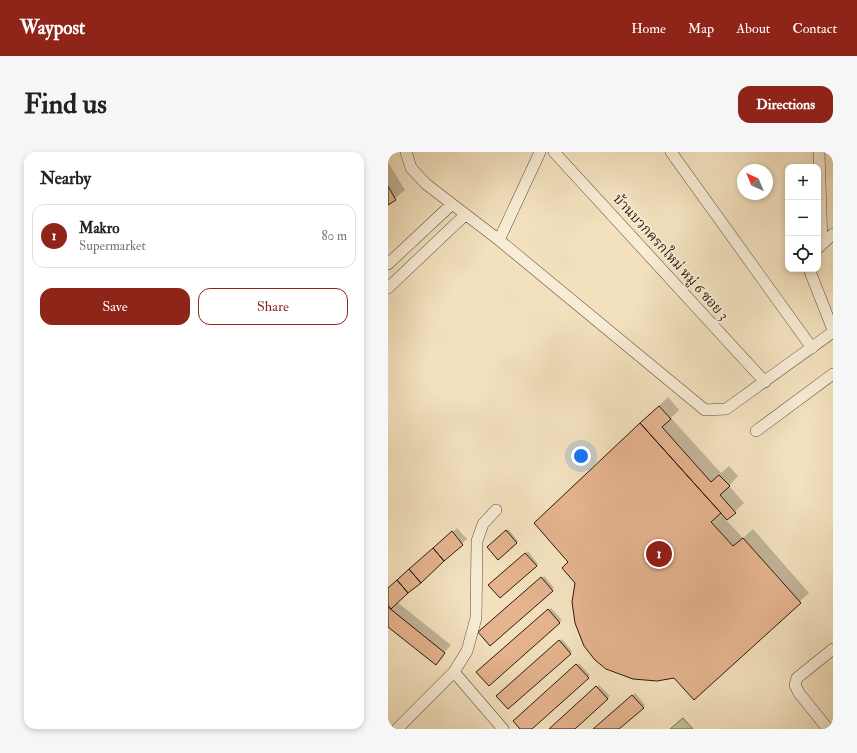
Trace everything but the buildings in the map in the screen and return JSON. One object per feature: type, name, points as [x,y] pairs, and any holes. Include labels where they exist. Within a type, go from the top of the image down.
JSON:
[{"type":"street","points":[[406,152],[411,168],[416,175],[451,205],[499,240],[705,410],[726,409],[812,348],[833,331],[810,272]]},
{"type":"street","points":[[499,240],[540,152]]},
{"type":"street","name":"บ้านบวกครกใหม่ หมู่ 6 ซอย 3","points":[[554,152],[765,382]]},
{"type":"street","points":[[671,152],[812,348]]},
{"type":"street","points":[[819,152],[820,236]]},
{"type":"street","points":[[388,264],[451,205]]},
{"type":"street","points":[[388,288],[465,215]]},
{"type":"street","points":[[821,246],[833,234]]},
{"type":"street","points":[[756,431],[833,374]]},
{"type":"street","points":[[397,729],[454,672],[467,652],[475,629],[477,608],[477,541],[480,531],[496,510]]},
{"type":"street","points":[[828,729],[799,693],[795,685],[797,678],[833,649]]},
{"type":"street","points":[[454,672],[503,729]]},
{"type":"green space","points":[[683,718],[693,729],[670,729]]},
{"type":"place","name":"Makro","points":[[659,554]]}]
